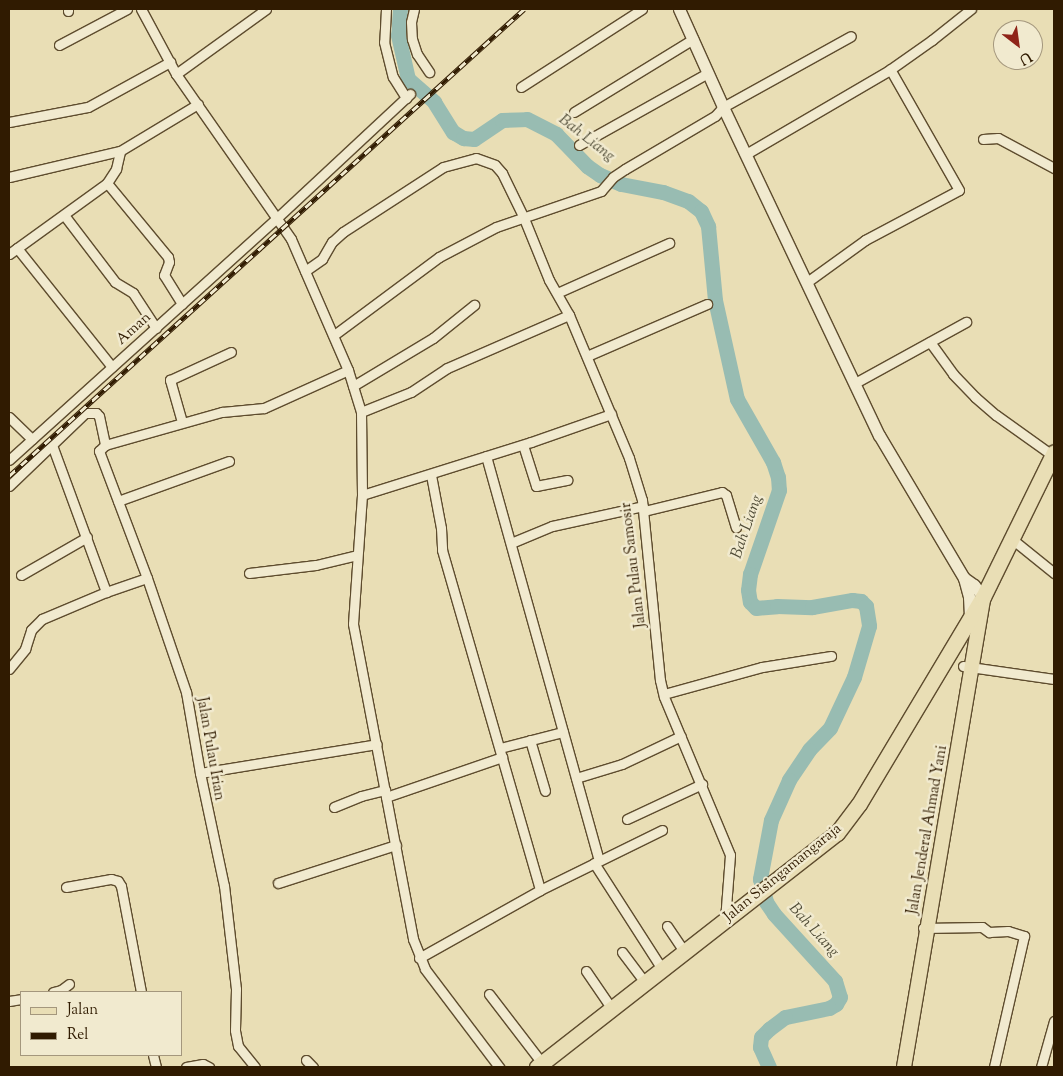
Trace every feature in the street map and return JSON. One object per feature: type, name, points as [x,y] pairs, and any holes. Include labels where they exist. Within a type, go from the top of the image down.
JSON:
[{"type":"highway","name":"Jalan Sisingamangaraja","points":[[539,1065],[837,833],[860,804],[983,597],[1053,454]]},
{"type":"main road","name":"Jalan Jenderal Ahmad Yani","points":[[904,1067],[968,667],[983,597]]},
{"type":"main road","name":"Jalan Jenderal Ahmad Yani","points":[[968,667],[970,619]]},
{"type":"main road","name":"Jalan Jenderal Ahmad Yani","points":[[900,1067],[925,928]]},
{"type":"street","points":[[59,45],[127,9]]},
{"type":"street","points":[[176,74],[266,9]]},
{"type":"street","name":"Aman","points":[[9,460],[277,218],[408,96],[393,77],[386,51],[384,24],[386,9]]},
{"type":"street","points":[[414,9],[412,39],[417,54],[429,72]]},
{"type":"street","points":[[521,87],[642,9]]},
{"type":"street","points":[[679,9],[723,107],[879,435],[964,578],[969,597],[970,619]]},
{"type":"street","points":[[746,154],[890,69],[932,40],[971,9]]},
{"type":"street","points":[[143,10],[176,74],[290,239],[348,370],[361,412],[362,495],[353,624],[413,939],[419,958],[499,1067]]},
{"type":"street","points":[[334,335],[439,257],[496,227],[523,216],[601,191],[613,177],[715,116],[723,107],[851,36]]},
{"type":"street","points":[[574,112],[693,39]]},
{"type":"street","points":[[9,122],[88,107],[170,62]]},
{"type":"street","points":[[807,282],[865,240],[959,190],[890,69]]},
{"type":"street","points":[[579,145],[708,73]]},
{"type":"street","points":[[9,177],[120,151],[198,104]]},
{"type":"street","points":[[982,139],[998,138],[1054,168]]},
{"type":"street","points":[[9,254],[106,183],[116,169],[120,151]]},
{"type":"street","name":"Jalan Pulau Samosir","points":[[305,271],[322,259],[332,242],[343,232],[443,167],[476,158],[495,165],[502,173],[523,216],[549,280],[569,315],[629,458],[643,509],[660,680],[730,855],[725,920]]},
{"type":"street","points":[[106,183],[168,258],[169,262],[164,275],[182,304]]},
{"type":"street","points":[[64,215],[115,282],[133,293],[156,328]]},
{"type":"street","points":[[557,293],[669,243]]},
{"type":"street","points":[[17,248],[112,367]]},
{"type":"street","points":[[586,356],[707,304]]},
{"type":"street","points":[[353,386],[433,338],[474,305]]},
{"type":"street","points":[[361,412],[411,392],[446,368],[569,315]]},
{"type":"street","points":[[855,383],[966,322]]},
{"type":"street","points":[[930,342],[953,374],[975,397],[996,415],[1053,454]]},
{"type":"street","points":[[182,422],[170,380],[231,352]]},
{"type":"street","points":[[9,486],[85,414],[91,412],[99,416],[105,445],[222,412],[264,408],[348,370]]},
{"type":"street","points":[[362,495],[523,445],[611,414]]},
{"type":"street","points":[[9,417],[32,439]]},
{"type":"street","points":[[52,445],[106,592]]},
{"type":"street","name":"Jalan Pulau Irian","points":[[105,445],[99,450],[99,455],[147,578],[186,692],[200,773],[224,886],[236,989],[235,1030],[238,1046],[255,1067]]},
{"type":"street","points":[[523,445],[536,486],[567,480]]},
{"type":"street","points":[[486,456],[576,778],[597,862],[662,969]]},
{"type":"street","points":[[118,501],[229,462]]},
{"type":"street","points":[[430,474],[441,528],[442,550],[540,890]]},
{"type":"street","points":[[511,543],[552,526],[722,492],[726,495],[736,528]]},
{"type":"street","points":[[21,575],[87,538]]},
{"type":"street","points":[[1012,539],[1054,573]]},
{"type":"street","points":[[248,573],[316,565],[357,555]]},
{"type":"street","points":[[9,668],[25,649],[31,630],[36,624],[106,592],[147,578]]},
{"type":"street","points":[[964,578],[974,585],[983,597]]},
{"type":"street","points":[[664,694],[762,667],[831,656]]},
{"type":"street","points":[[968,667],[1054,679]]},
{"type":"street","points":[[334,807],[361,796],[385,794],[501,753],[530,740],[563,732]]},
{"type":"street","points":[[576,778],[622,764],[681,736]]},
{"type":"street","points":[[530,740],[545,791]]},
{"type":"street","points":[[200,773],[377,744]]},
{"type":"street","points":[[627,819],[702,784]]},
{"type":"street","points":[[419,958],[540,890],[662,830]]},
{"type":"street","points":[[278,882],[396,845]]},
{"type":"street","points":[[66,887],[112,879],[118,881],[121,886],[141,991]]},
{"type":"street","points":[[667,926],[684,952]]},
{"type":"street","points":[[925,928],[982,927],[989,932],[1008,930],[1024,936],[994,1067]]},
{"type":"street","points":[[622,952],[645,983]]},
{"type":"street","points":[[586,971],[612,1009]]},
{"type":"street","points":[[57,991],[69,984]]},
{"type":"street","points":[[489,994],[539,1065]]},
{"type":"street","points":[[1041,1067],[1054,1021]]},
{"type":"street","points":[[186,1067],[203,1064],[209,1067]]},
{"type":"waterway","name":"Bah Liang","points":[[400,9],[398,35],[408,79],[434,102],[453,132],[463,138],[474,139],[502,120],[527,119],[556,134],[587,166],[600,175],[621,184],[663,192],[688,201],[701,211],[708,226],[715,300],[737,399],[773,462],[778,477],[779,490],[750,574],[748,590],[750,602],[756,608],[777,606],[812,607],[852,600],[861,601],[866,606],[869,626],[854,677],[830,728],[809,750],[789,780],[771,820],[760,879],[766,902],[774,914],[835,981],[840,997],[836,1004],[829,1008],[785,1017],[769,1029],[761,1037],[760,1047],[769,1067]]},
{"type":"railway","points":[[9,476],[524,9]]}]
